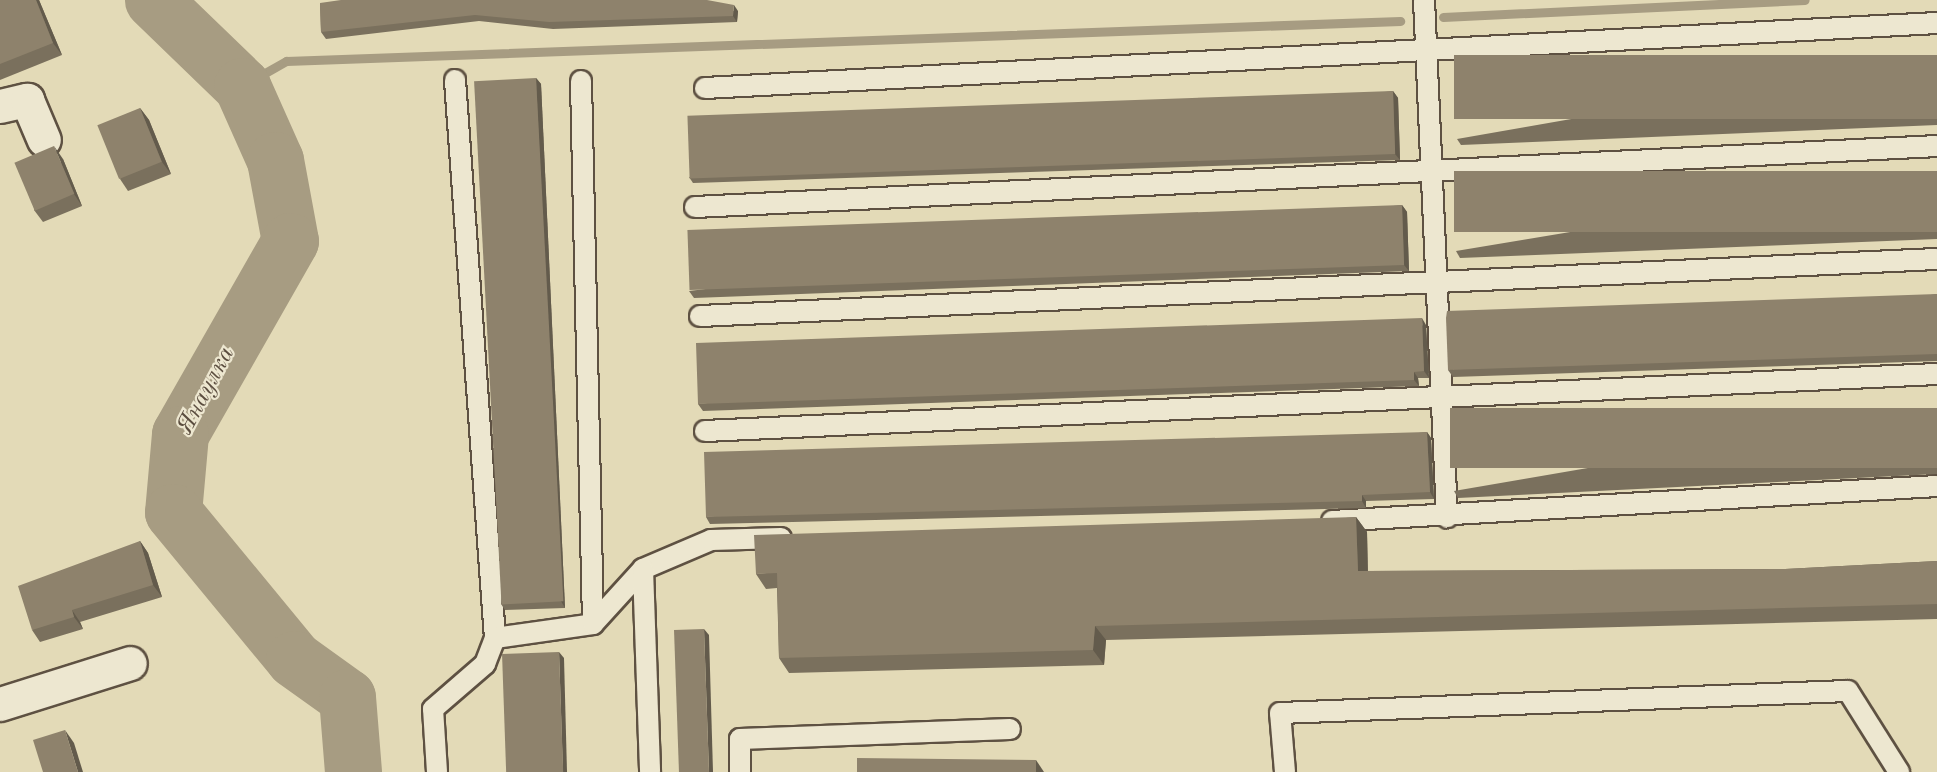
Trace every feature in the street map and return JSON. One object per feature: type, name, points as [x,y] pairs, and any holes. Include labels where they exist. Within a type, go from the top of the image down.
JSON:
[{"type":"street","points":[[0,106],[27,100],[44,140]]},
{"type":"street","points":[[0,704],[130,663]]},
{"type":"lane","points":[[1424,0],[1433,171],[1434,283],[1447,518]]},
{"type":"lane","points":[[705,88],[1937,23]]},
{"type":"lane","points":[[437,772],[433,709],[485,664],[495,638],[455,80]]},
{"type":"lane","points":[[581,81],[593,624]]},
{"type":"lane","points":[[695,207],[1937,146]]},
{"type":"lane","points":[[700,316],[1937,259]]},
{"type":"lane","points":[[705,431],[1937,374]]},
{"type":"lane","points":[[1316,521],[1447,518],[1937,486]]},
{"type":"lane","points":[[495,638],[593,624],[643,568],[711,540],[806,537]]},
{"type":"lane","points":[[643,568],[650,772]]},
{"type":"lane","points":[[1285,772],[1280,713],[1848,691],[1899,772]]},
{"type":"lane","points":[[740,772],[740,739],[1010,729]]},
{"type":"building","points":[[0,0],[36,0],[53,43],[0,64]]},
{"type":"building","points":[[341,0],[707,0],[734,5],[733,16],[549,22],[475,15],[321,32],[320,3]]},
{"type":"building","points":[[1454,55],[1937,55],[1937,119],[1454,119]]},
{"type":"building","points":[[536,78],[563,601],[502,605],[474,81]]},
{"type":"building","points":[[1393,91],[1395,154],[690,179],[687,116]]},
{"type":"building","points":[[140,108],[162,162],[119,179],[97,125]]},
{"type":"building","points":[[54,146],[74,194],[35,211],[14,163]]},
{"type":"building","points":[[1454,171],[1937,171],[1937,232],[1454,232]]},
{"type":"building","points":[[1402,205],[1404,265],[690,290],[687,230]]},
{"type":"building","points":[[1937,294],[1937,354],[1448,370],[1447,311]]},
{"type":"building","points":[[1422,318],[1424,371],[1414,372],[1414,380],[698,404],[696,343]]},
{"type":"building","points":[[1450,408],[1937,408],[1937,468],[1450,468]]},
{"type":"building","points":[[1427,432],[1430,492],[1362,495],[1362,501],[706,517],[704,452]]},
{"type":"building","points":[[1356,517],[1358,571],[1785,569],[1937,561],[1937,604],[1095,626],[1093,650],[779,658],[777,573],[756,574],[754,535]]},
{"type":"building","points":[[140,541],[153,585],[72,610],[74,617],[32,630],[18,586]]},
{"type":"building","points":[[704,629],[709,772],[679,772],[674,630]]},
{"type":"building","points":[[559,652],[563,772],[506,772],[502,654]]},
{"type":"building","points":[[65,730],[78,772],[43,772],[33,740]]},
{"type":"building","points":[[857,758],[1036,760],[1036,772],[857,772]]},
{"type":"waterway","name":"Янаулка","points":[[153,0],[242,86],[275,160],[290,241],[180,434],[173,512],[294,659],[347,697],[353,772]]},
{"type":"waterway","points":[[1443,17],[1805,0]]},
{"type":"waterway","points":[[242,86],[286,61],[1400,21]]}]
